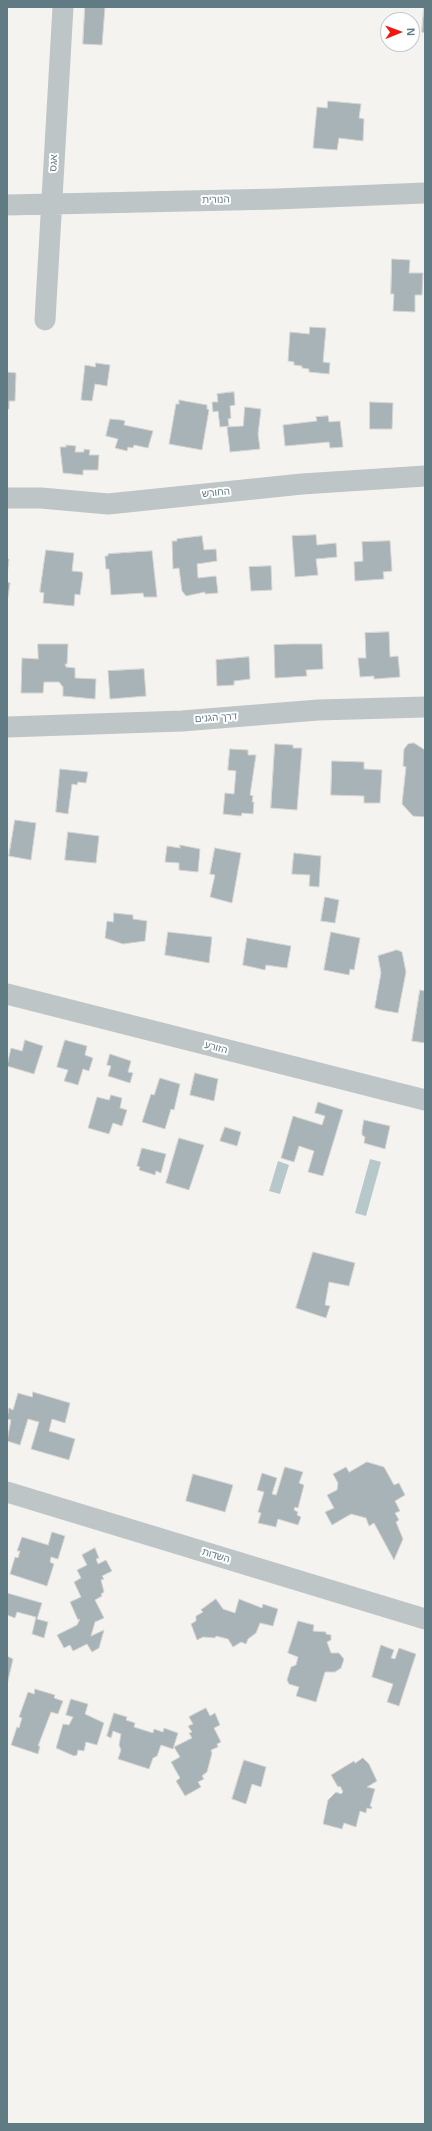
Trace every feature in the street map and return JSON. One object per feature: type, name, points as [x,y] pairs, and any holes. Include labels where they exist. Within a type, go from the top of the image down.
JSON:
[{"type":"street","name":"אגס","points":[[45,320],[64,7]]},
{"type":"street","name":"הנורית","points":[[7,205],[277,199],[425,193]]},
{"type":"street","name":"החורש","points":[[7,498],[41,498],[108,504],[302,484],[425,476]]},
{"type":"street","name":"דרך הגנים","points":[[7,727],[182,720],[318,710],[425,706]]},
{"type":"street","name":"הזורע","points":[[7,994],[425,1100]]},
{"type":"street","name":"השדות","points":[[7,1492],[425,1619]]},
{"type":"shaded area","points":[[370,1159],[381,1162],[366,1216],[355,1213]]},
{"type":"shaded area","points":[[278,1161],[289,1165],[280,1194],[269,1191]]},
{"type":"building","points":[[85,7],[105,7],[102,45],[83,44]]},
{"type":"building","points":[[425,7],[425,33],[422,32]]},
{"type":"building","points":[[328,101],[361,104],[359,118],[364,119],[363,141],[339,138],[337,150],[313,148],[317,107],[327,108]]},
{"type":"building","points":[[392,259],[410,260],[409,273],[423,273],[422,295],[415,295],[415,312],[393,311],[394,294],[391,294]]},
{"type":"building","points":[[310,327],[326,328],[323,362],[330,363],[329,374],[309,372],[309,369],[294,365],[294,362],[288,361],[290,332],[309,334]]},
{"type":"building","points":[[96,363],[110,365],[107,386],[95,384],[92,401],[81,400],[85,365],[95,367]]},
{"type":"building","points":[[7,372],[16,373],[15,401],[9,401],[9,409],[7,409]]},
{"type":"building","points":[[234,392],[235,405],[230,406],[231,418],[228,419],[229,426],[220,427],[218,411],[213,412],[212,402],[218,402],[217,394]]},
{"type":"building","points":[[179,400],[207,405],[207,409],[209,410],[202,450],[169,444],[176,404],[179,404]]},
{"type":"building","points":[[370,402],[393,403],[392,429],[370,429]]},
{"type":"building","points":[[245,407],[261,409],[258,434],[260,449],[230,452],[227,427],[243,426]]},
{"type":"building","points":[[328,416],[329,422],[340,421],[343,447],[330,448],[329,442],[285,446],[283,425],[317,421],[316,417]]},
{"type":"building","points":[[110,419],[125,421],[124,425],[153,431],[148,448],[134,445],[133,448],[128,447],[127,451],[115,448],[118,439],[106,436]]},
{"type":"building","points":[[66,445],[76,446],[75,452],[84,452],[84,449],[90,450],[89,455],[99,455],[98,470],[83,470],[83,475],[63,473],[60,447],[66,447]]},
{"type":"building","points":[[316,535],[317,545],[336,543],[337,557],[316,559],[318,575],[295,577],[292,536]]},
{"type":"building","points":[[202,536],[204,550],[216,549],[217,561],[197,564],[198,578],[216,576],[218,593],[205,594],[205,592],[186,596],[182,591],[179,568],[173,569],[172,541]]},
{"type":"building","points":[[390,541],[392,571],[383,572],[384,579],[355,581],[354,562],[363,561],[362,542]]},
{"type":"building","points":[[46,550],[74,553],[72,571],[82,572],[83,574],[80,595],[75,594],[74,606],[43,603],[44,593],[40,592]]},
{"type":"building","points":[[152,551],[157,597],[144,597],[143,593],[111,595],[109,569],[106,569],[105,556],[108,556],[108,554]]},
{"type":"building","points":[[7,559],[9,559],[7,575]]},
{"type":"building","points":[[271,566],[272,590],[251,591],[249,567]]},
{"type":"building","points":[[7,582],[10,583],[8,597],[7,597]]},
{"type":"building","points":[[389,632],[390,657],[398,656],[400,677],[374,679],[374,676],[360,677],[358,658],[366,658],[365,633]]},
{"type":"building","points":[[38,644],[68,644],[67,664],[65,664],[66,667],[75,668],[75,678],[96,679],[95,699],[63,696],[63,687],[59,682],[44,682],[43,693],[21,693],[22,658],[38,659]]},
{"type":"building","points":[[322,644],[323,669],[306,670],[307,676],[275,678],[274,645]]},
{"type":"building","points":[[249,657],[250,679],[234,681],[234,685],[217,686],[216,660]]},
{"type":"building","points":[[144,669],[146,696],[110,699],[108,671]]},
{"type":"building","points":[[414,743],[425,750],[425,817],[413,816],[402,804],[406,767],[403,766],[404,749],[408,744]]},
{"type":"building","points":[[275,744],[293,745],[293,748],[302,748],[297,810],[271,808]]},
{"type":"building","points":[[230,749],[248,750],[248,755],[256,755],[250,795],[253,796],[252,802],[254,802],[253,814],[242,813],[241,816],[223,814],[225,793],[234,794],[236,771],[228,770]]},
{"type":"building","points":[[332,761],[364,762],[364,769],[382,770],[380,803],[364,803],[364,796],[331,795]]},
{"type":"building","points":[[60,769],[88,772],[86,783],[78,782],[77,785],[72,784],[68,814],[56,812]]},
{"type":"building","points":[[15,820],[36,823],[31,860],[9,856]]},
{"type":"building","points":[[68,832],[99,836],[96,863],[65,860]]},
{"type":"building","points":[[180,845],[200,849],[198,872],[179,870],[179,863],[165,862],[167,846],[180,848]]},
{"type":"building","points":[[215,848],[241,853],[232,903],[210,897],[215,875],[210,874]]},
{"type":"building","points":[[294,853],[321,856],[319,887],[309,886],[310,875],[292,874]]},
{"type":"building","points":[[325,897],[339,900],[335,923],[321,921]]},
{"type":"building","points":[[114,913],[133,915],[133,919],[147,921],[145,941],[123,944],[105,938],[107,921],[113,922]]},
{"type":"building","points":[[168,932],[212,937],[209,963],[165,955]]},
{"type":"building","points":[[331,932],[360,938],[354,970],[350,969],[349,975],[324,970]]},
{"type":"building","points":[[247,938],[291,946],[287,968],[266,965],[265,970],[243,965]]},
{"type":"building","points":[[397,950],[402,952],[406,972],[398,1013],[375,1008],[381,973],[378,956]]},
{"type":"building","points":[[420,990],[425,991],[425,1043],[412,1041]]},
{"type":"building","points":[[25,1040],[43,1046],[34,1074],[7,1066],[11,1048],[22,1051]]},
{"type":"building","points":[[65,1040],[87,1046],[85,1055],[93,1058],[89,1071],[83,1069],[78,1085],[64,1081],[68,1070],[57,1067]]},
{"type":"building","points":[[110,1054],[131,1061],[128,1072],[133,1073],[130,1083],[108,1076],[111,1066],[107,1065]]},
{"type":"building","points":[[195,1073],[218,1079],[214,1101],[190,1095]]},
{"type":"building","points":[[160,1078],[180,1084],[174,1110],[171,1109],[165,1129],[142,1122],[151,1094],[154,1095]]},
{"type":"building","points":[[111,1095],[122,1098],[120,1108],[127,1110],[122,1126],[113,1123],[109,1134],[88,1128],[97,1097],[109,1100]]},
{"type":"building","points":[[318,1102],[343,1110],[323,1176],[308,1172],[314,1151],[299,1146],[294,1162],[281,1158],[293,1116],[322,1125],[325,1116],[315,1113]]},
{"type":"building","points":[[364,1120],[390,1126],[385,1149],[364,1143],[365,1137],[362,1135],[362,1131]]},
{"type":"building","points":[[225,1127],[241,1132],[237,1146],[220,1141]]},
{"type":"building","points":[[179,1138],[204,1145],[189,1190],[166,1183]]},
{"type":"building","points":[[142,1148],[166,1154],[161,1173],[156,1171],[155,1175],[139,1170],[140,1167],[137,1166]]},
{"type":"building","points":[[313,1252],[355,1263],[349,1286],[329,1282],[325,1305],[330,1306],[326,1318],[296,1308]]},
{"type":"building","points":[[33,1392],[70,1403],[65,1423],[52,1419],[49,1431],[75,1439],[69,1460],[31,1449],[39,1422],[28,1419],[20,1445],[7,1441],[11,1420],[7,1419],[9,1408],[13,1410],[18,1393],[32,1397]]},
{"type":"building","points":[[367,1462],[384,1467],[394,1485],[399,1483],[405,1495],[395,1501],[400,1511],[395,1513],[399,1520],[396,1522],[403,1539],[394,1560],[374,1523],[369,1526],[366,1518],[351,1514],[332,1525],[325,1512],[334,1508],[327,1495],[337,1490],[338,1483],[333,1474],[346,1467],[349,1472]]},
{"type":"building","points":[[285,1467],[303,1472],[299,1483],[304,1485],[298,1508],[295,1507],[294,1510],[298,1512],[297,1515],[301,1517],[298,1525],[278,1519],[276,1527],[258,1523],[261,1513],[258,1512],[264,1492],[257,1490],[262,1473],[277,1478],[272,1494],[276,1495]]},
{"type":"building","points":[[193,1474],[233,1485],[225,1512],[186,1501]]},
{"type":"building","points":[[52,1532],[65,1536],[58,1559],[51,1557],[50,1562],[54,1564],[47,1586],[10,1574],[15,1557],[18,1558],[20,1551],[17,1551],[22,1537],[48,1545]]},
{"type":"building","points":[[95,1548],[99,1558],[96,1559],[98,1564],[106,1560],[112,1571],[102,1576],[104,1579],[101,1580],[104,1592],[101,1594],[102,1596],[95,1600],[104,1618],[95,1622],[91,1636],[104,1630],[99,1648],[92,1652],[87,1644],[73,1651],[70,1645],[64,1648],[57,1635],[77,1625],[80,1619],[78,1620],[70,1602],[81,1597],[74,1582],[81,1578],[77,1570],[87,1565],[82,1555]]},
{"type":"building","points":[[7,1593],[42,1603],[37,1619],[48,1622],[44,1638],[32,1634],[36,1617],[17,1612],[15,1618],[7,1615]]},
{"type":"building","points":[[216,1599],[223,1609],[235,1613],[239,1599],[262,1608],[263,1604],[278,1609],[273,1626],[260,1623],[256,1633],[248,1639],[246,1644],[241,1642],[233,1647],[228,1639],[216,1636],[215,1638],[203,1637],[197,1640],[191,1624],[196,1621],[196,1616],[203,1612],[201,1610]]},
{"type":"building","points":[[298,1621],[314,1625],[313,1631],[326,1632],[326,1634],[331,1635],[331,1640],[327,1642],[331,1653],[339,1653],[344,1659],[341,1668],[335,1672],[325,1672],[316,1702],[296,1696],[299,1687],[289,1684],[287,1680],[291,1667],[296,1665],[298,1657],[288,1653]]},
{"type":"building","points":[[381,1645],[394,1650],[391,1658],[395,1659],[399,1648],[416,1654],[399,1706],[387,1702],[393,1684],[372,1677]]},
{"type":"building","points":[[7,1656],[13,1659],[7,1685]]},
{"type":"building","points":[[35,1689],[55,1695],[54,1698],[63,1701],[58,1714],[51,1712],[38,1746],[40,1746],[38,1754],[11,1745],[17,1727],[19,1728],[22,1718],[19,1717],[28,1692],[34,1694]]},
{"type":"building","points":[[71,1699],[88,1704],[85,1714],[104,1723],[97,1745],[86,1742],[84,1751],[78,1750],[77,1755],[74,1756],[56,1748],[63,1724],[69,1725],[73,1717],[66,1715]]},
{"type":"building","points":[[206,1708],[210,1716],[215,1713],[220,1725],[214,1728],[221,1742],[217,1744],[218,1747],[211,1750],[212,1753],[207,1772],[202,1776],[204,1779],[198,1782],[201,1787],[185,1796],[176,1781],[180,1778],[171,1762],[180,1757],[174,1747],[192,1738],[189,1733],[192,1732],[188,1726],[193,1724],[189,1717]]},
{"type":"building","points":[[114,1713],[127,1717],[126,1720],[135,1723],[134,1727],[153,1733],[154,1729],[163,1732],[164,1728],[178,1733],[173,1749],[161,1745],[157,1756],[153,1758],[149,1769],[118,1759],[121,1750],[119,1745],[121,1734],[113,1731],[111,1738],[107,1736]]},
{"type":"building","points":[[363,1758],[369,1764],[377,1781],[367,1787],[375,1789],[370,1806],[372,1807],[371,1809],[367,1808],[366,1813],[360,1811],[356,1827],[344,1823],[342,1829],[323,1824],[328,1800],[336,1792],[341,1794],[343,1792],[340,1786],[338,1787],[331,1775],[354,1761],[355,1763]]},
{"type":"building","points":[[244,1760],[266,1767],[261,1787],[252,1784],[246,1804],[232,1799]]}]
